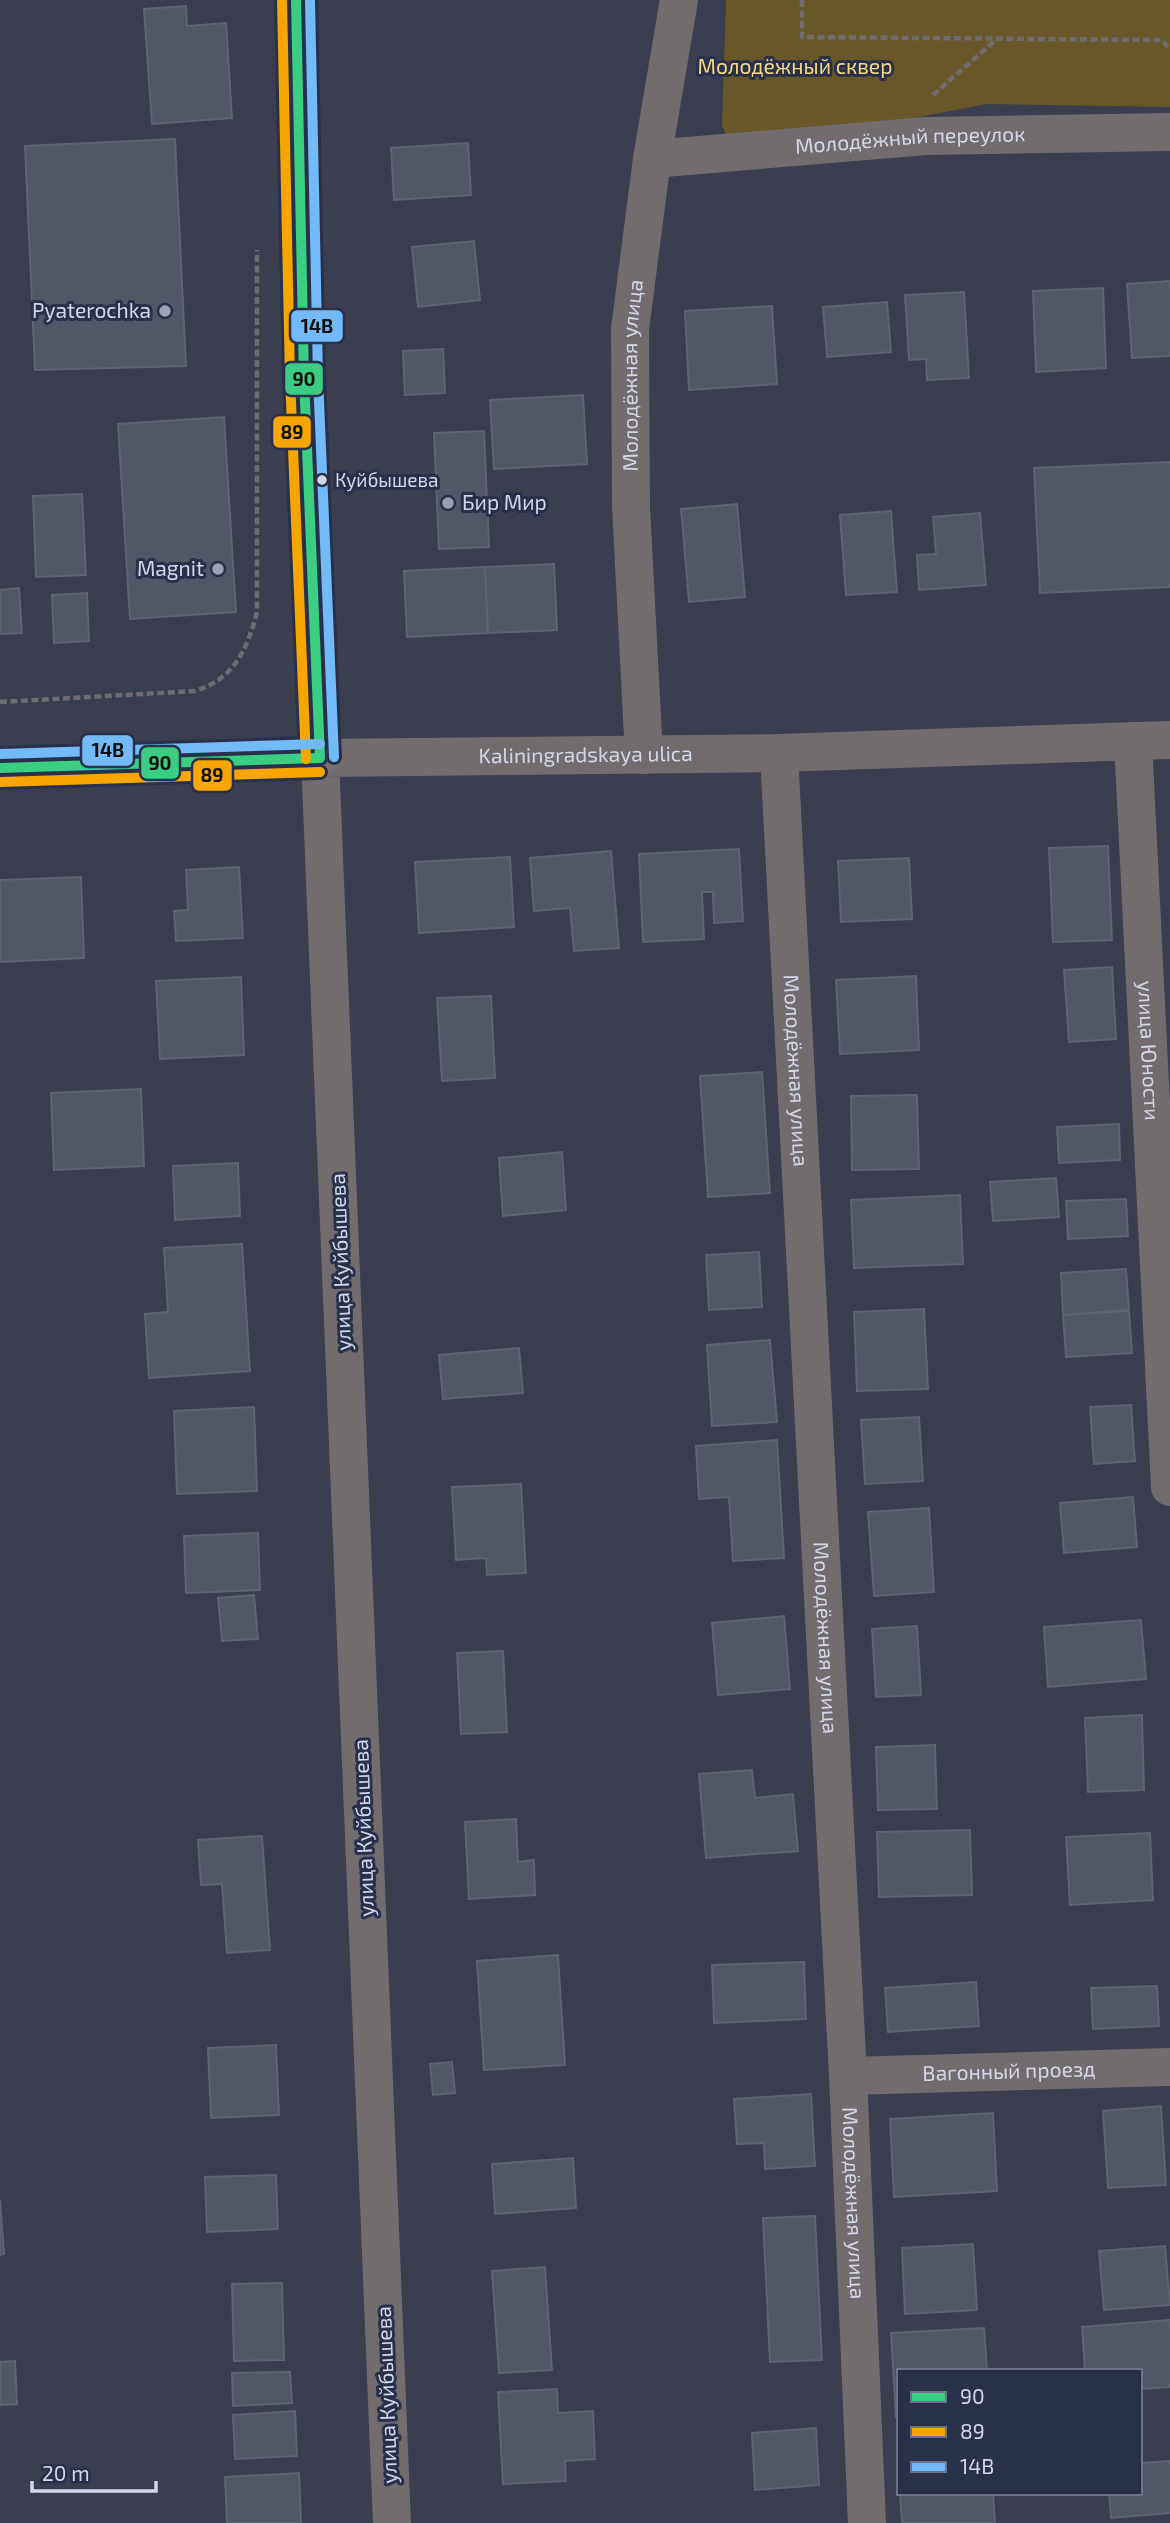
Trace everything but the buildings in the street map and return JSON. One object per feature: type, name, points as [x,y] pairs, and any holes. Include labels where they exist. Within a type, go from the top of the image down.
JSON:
[{"type":"main road","name":"улица Куйбышева","points":[[296,0],[304,377],[320,758]]},
{"type":"main road","name":"Kaliningradskaya ulica","points":[[0,768],[320,758]]},
{"type":"street","name":"Молодёжная улица","points":[[644,755],[631,507],[630,329],[652,159],[678,0]]},
{"type":"street","name":"Молодёжный переулок","points":[[652,159],[977,134],[1170,132]]},
{"type":"street","name":"Kaliningradskaya ulica","points":[[320,758],[779,753],[1170,740]]},
{"type":"street","name":"улица Юности","points":[[1133,741],[1170,1487]]},
{"type":"street","name":"Молодёжная улица","points":[[779,753],[848,2076],[867,2523]]},
{"type":"street","name":"улица Куйбышева","points":[[320,758],[392,2523]]},
{"type":"street","name":"Вагонный проезд","points":[[848,2076],[1170,2067]]},
{"type":"path","points":[[802,0],[802,37],[1162,40],[1170,49]]},
{"type":"path","points":[[883,140],[997,38]]},
{"type":"path","points":[[0,702],[195,691],[210,686],[239,660],[250,640],[257,612],[257,243]]},
{"type":"green space","name":"Молодёжный сквер","points":[[726,0],[1170,0],[1170,107],[987,104],[892,122],[726,135],[722,125]]},
{"type":"transit line","name":"89","points":[[282,0],[290,378],[306,759]]},
{"type":"transit line","name":"90","points":[[296,0],[304,377],[320,758]]},
{"type":"transit line","name":"14В","points":[[310,0],[318,377],[334,757]]},
{"type":"transit line","name":"14В","points":[[0,754],[320,744]]},
{"type":"transit line","name":"90","points":[[0,768],[320,758]]},
{"type":"transit line","name":"89","points":[[0,782],[320,772]]},
{"type":"place","name":"Pyaterochka","points":[[165,311]]},
{"type":"place","name":"Куйбышева","points":[[322,480]]},
{"type":"place","name":"Бир Мир","points":[[448,503]]},
{"type":"place","name":"Magnit","points":[[218,569]]}]
